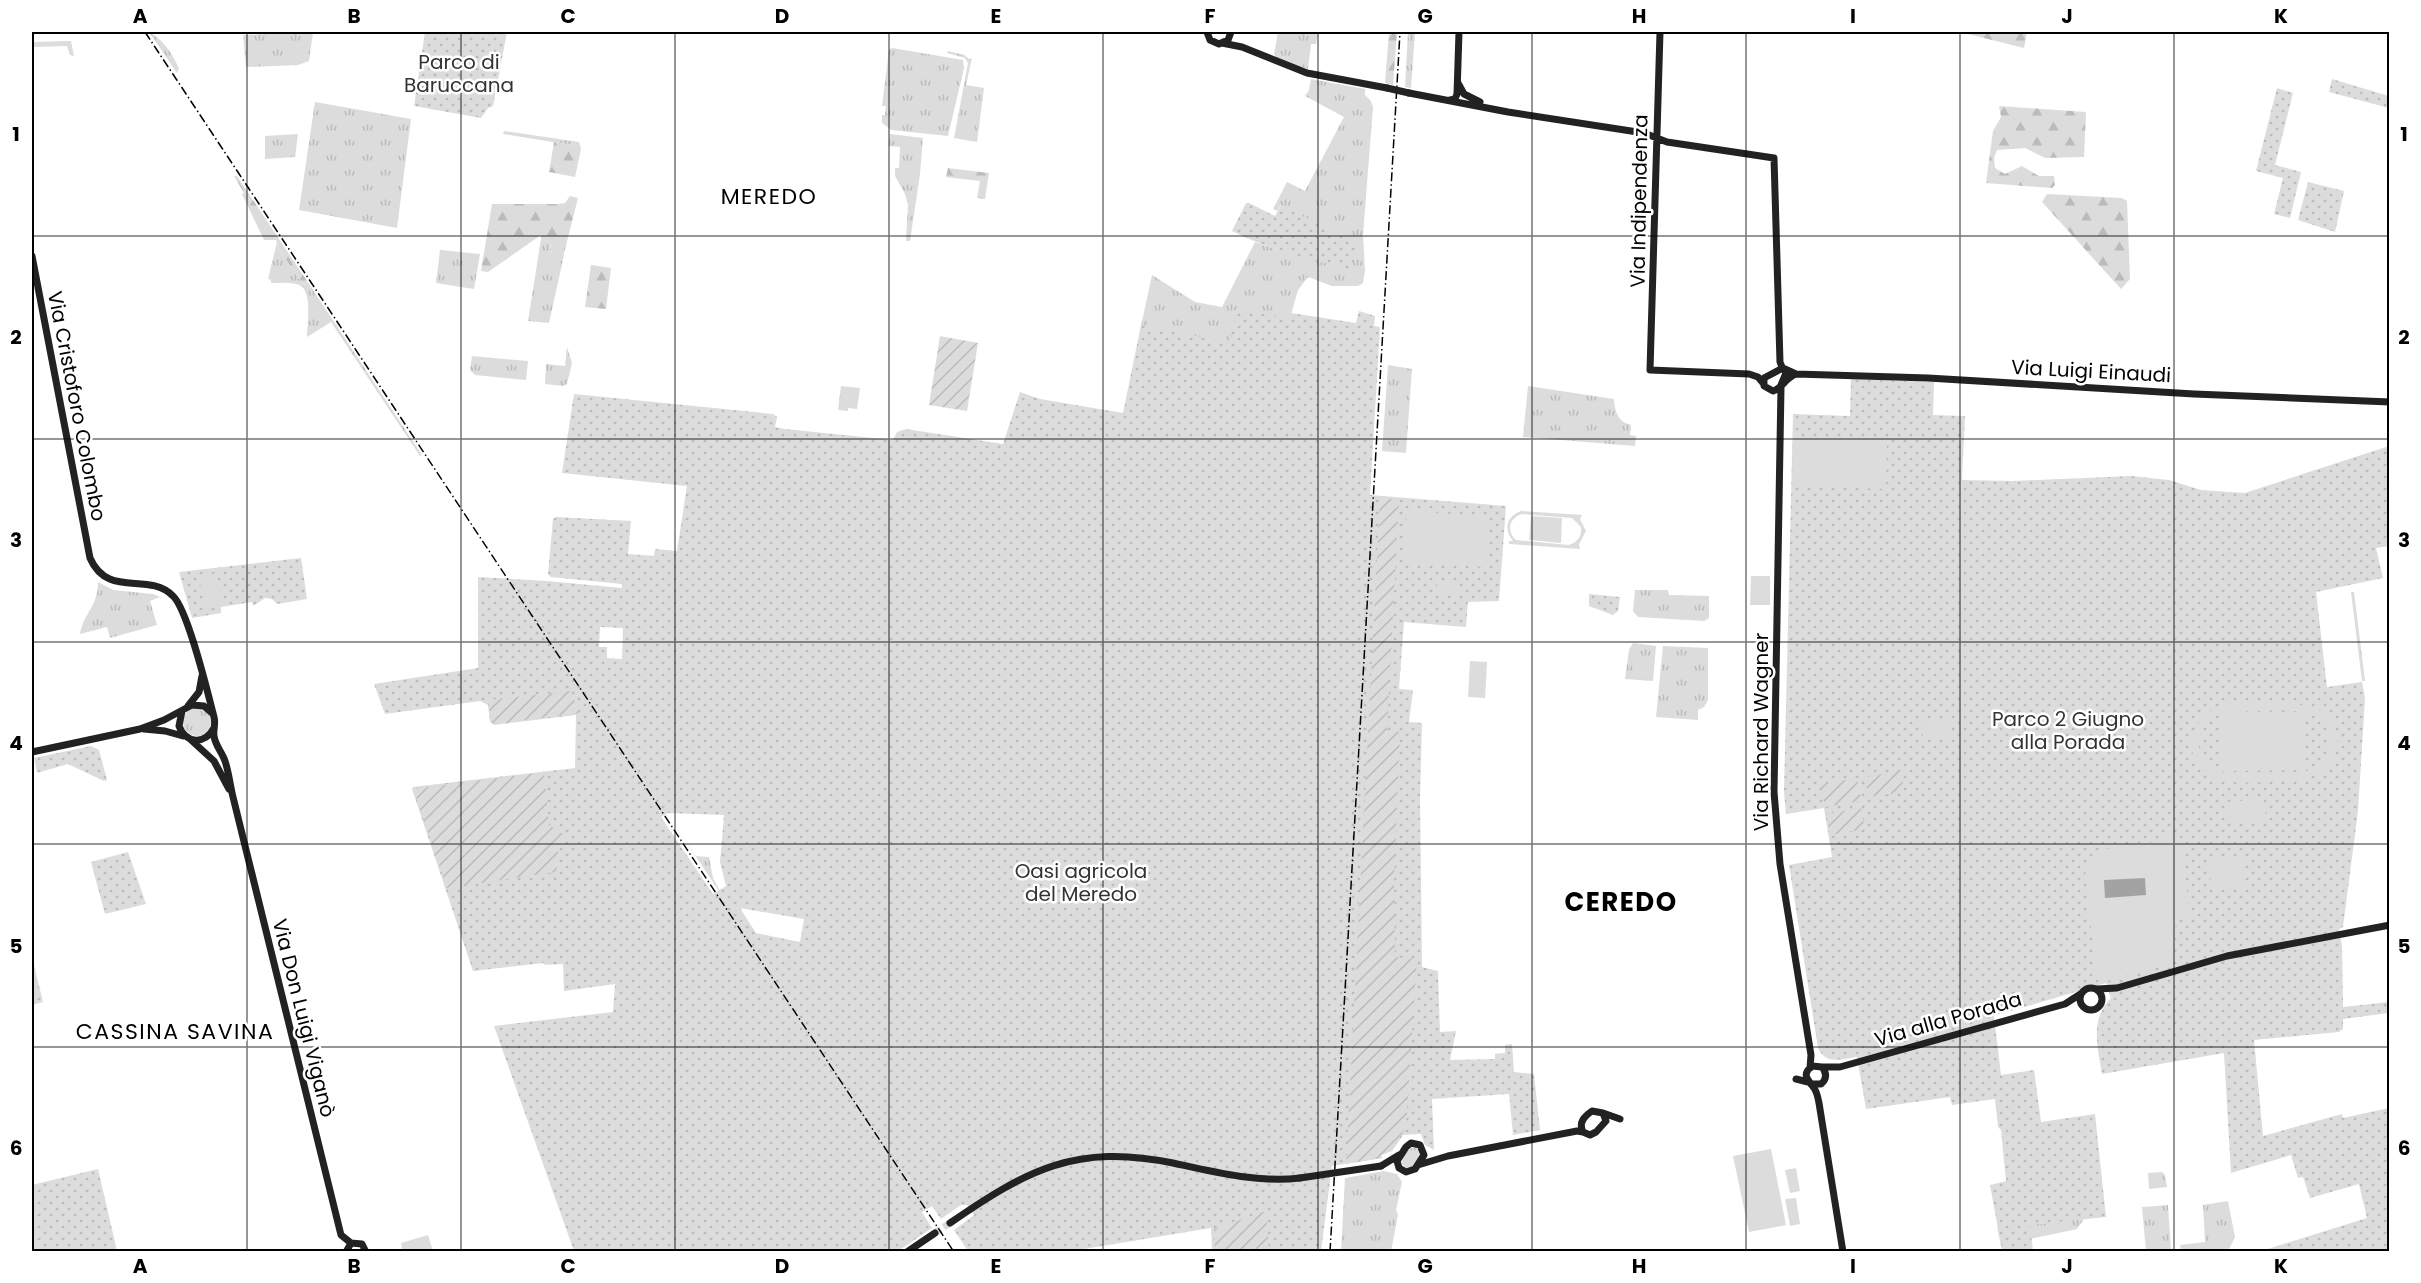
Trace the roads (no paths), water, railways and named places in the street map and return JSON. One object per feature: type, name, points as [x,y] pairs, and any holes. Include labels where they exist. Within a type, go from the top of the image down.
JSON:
[{"type":"street","points":[[1207,32],[1213,42],[1246,49],[1298,70],[1508,112],[1644,133],[1657,138],[1774,158],[1779,359],[1784,368],[1765,376],[1766,387],[1779,406]]},
{"type":"street","points":[[1222,43],[1229,39],[1232,32]]},
{"type":"street","points":[[1232,32],[1246,49]]},
{"type":"street","points":[[1449,100],[1455,99],[1456,96],[1459,32]]},
{"type":"street","name":"Via Indipendenza","points":[[1660,32],[1650,370],[1749,374],[1758,377],[1766,387]]},
{"type":"street","points":[[1441,99],[1453,94],[1457,78]]},
{"type":"street","points":[[1457,78],[1461,90],[1467,97],[1508,112]]},
{"type":"street","name":"Via Cristoforo Colombo","points":[[32,256],[85,536],[92,562],[98,572],[109,579],[155,586],[166,590],[177,599],[185,615],[201,674]]},
{"type":"street","name":"Via Luigi Einaudi","points":[[1784,368],[1796,374],[1928,378],[2194,394],[2388,401]]},
{"type":"street","name":"Via Richard Wagner","points":[[1784,368],[1779,406],[1775,811],[1780,864],[1810,1055],[1808,1070]]},
{"type":"street","points":[[1766,387],[1775,391],[1786,378],[1796,374]]},
{"type":"street","points":[[189,739],[179,726],[179,717],[200,692],[201,674]]},
{"type":"street","points":[[139,729],[165,731],[189,739],[205,739],[214,728],[213,714],[201,674]]},
{"type":"street","points":[[32,752],[139,729],[185,708],[201,705],[213,714]]},
{"type":"street","name":"Via Don Luigi Viganò","points":[[214,728],[216,742],[226,765],[341,1235],[351,1243]]},
{"type":"street","name":"Via Don Luigi Viganò","points":[[189,739],[217,765],[233,797]]},
{"type":"street","points":[[2117,988],[2093,1009],[2083,1005],[2082,993],[2087,988],[2117,988],[2227,956],[2390,925]]},
{"type":"street","points":[[2097,989],[2102,996],[2101,1003]]},
{"type":"street","name":"Via alla Porada","points":[[1820,1067],[1840,1067],[2065,1004],[2082,993]]},
{"type":"street","name":"Via alla Porada","points":[[2065,1004],[2083,1005]]},
{"type":"street","points":[[1810,1055],[1825,1073],[1819,1103]]},
{"type":"street","points":[[1820,1067],[1808,1070],[1810,1083],[1819,1103],[1843,1251]]},
{"type":"street","name":"Via alla Porada","points":[[1824,1081],[1840,1067]]},
{"type":"street","points":[[1810,1083],[1817,1085],[1824,1081]]},
{"type":"street","points":[[1418,1165],[1448,1156],[1566,1133],[1592,1134],[1604,1125],[1620,1119],[1592,1111],[1575,1129],[1566,1133]]},
{"type":"street","points":[[1603,1113],[1606,1117],[1604,1125]]},
{"type":"street","points":[[1582,1122],[1583,1132]]},
{"type":"street","points":[[1381,1166],[1400,1154],[1411,1143],[1419,1144],[1423,1149],[1434,1154],[1448,1156]]},
{"type":"street","points":[[951,1225],[1017,1184],[1065,1166],[1115,1161],[1196,1168],[1261,1179],[1300,1178],[1381,1166],[1410,1172],[1424,1156],[1423,1149]]},
{"type":"street","points":[[1400,1154],[1397,1161],[1400,1169]]},
{"type":"street","points":[[908,1251],[936,1234],[915,1251]]},
{"type":"street","points":[[346,1251],[351,1243],[362,1244],[366,1251]]},
{"type":"tunnel","points":[[935,1233],[950,1223]]},
{"type":"railway","points":[[145,32],[954,1252]]},
{"type":"railway","points":[[1330,1252],[1400,32]]},
{"type":"district","name":"MEREDO","points":[[769,196]]},
{"type":"district","name":"CEREDO","points":[[1621,902]]},
{"type":"district","name":"CASSINA SAVINA","points":[[175,1031]]},
{"type":"park label","name":"Parco di Baruccana","points":[[459,74]]},
{"type":"park label","name":"Parco 2 Giugno alla Porada","points":[[2068,730]]},
{"type":"park label","name":"Oasi agricola del Meredo","points":[[1081,882]]}]
